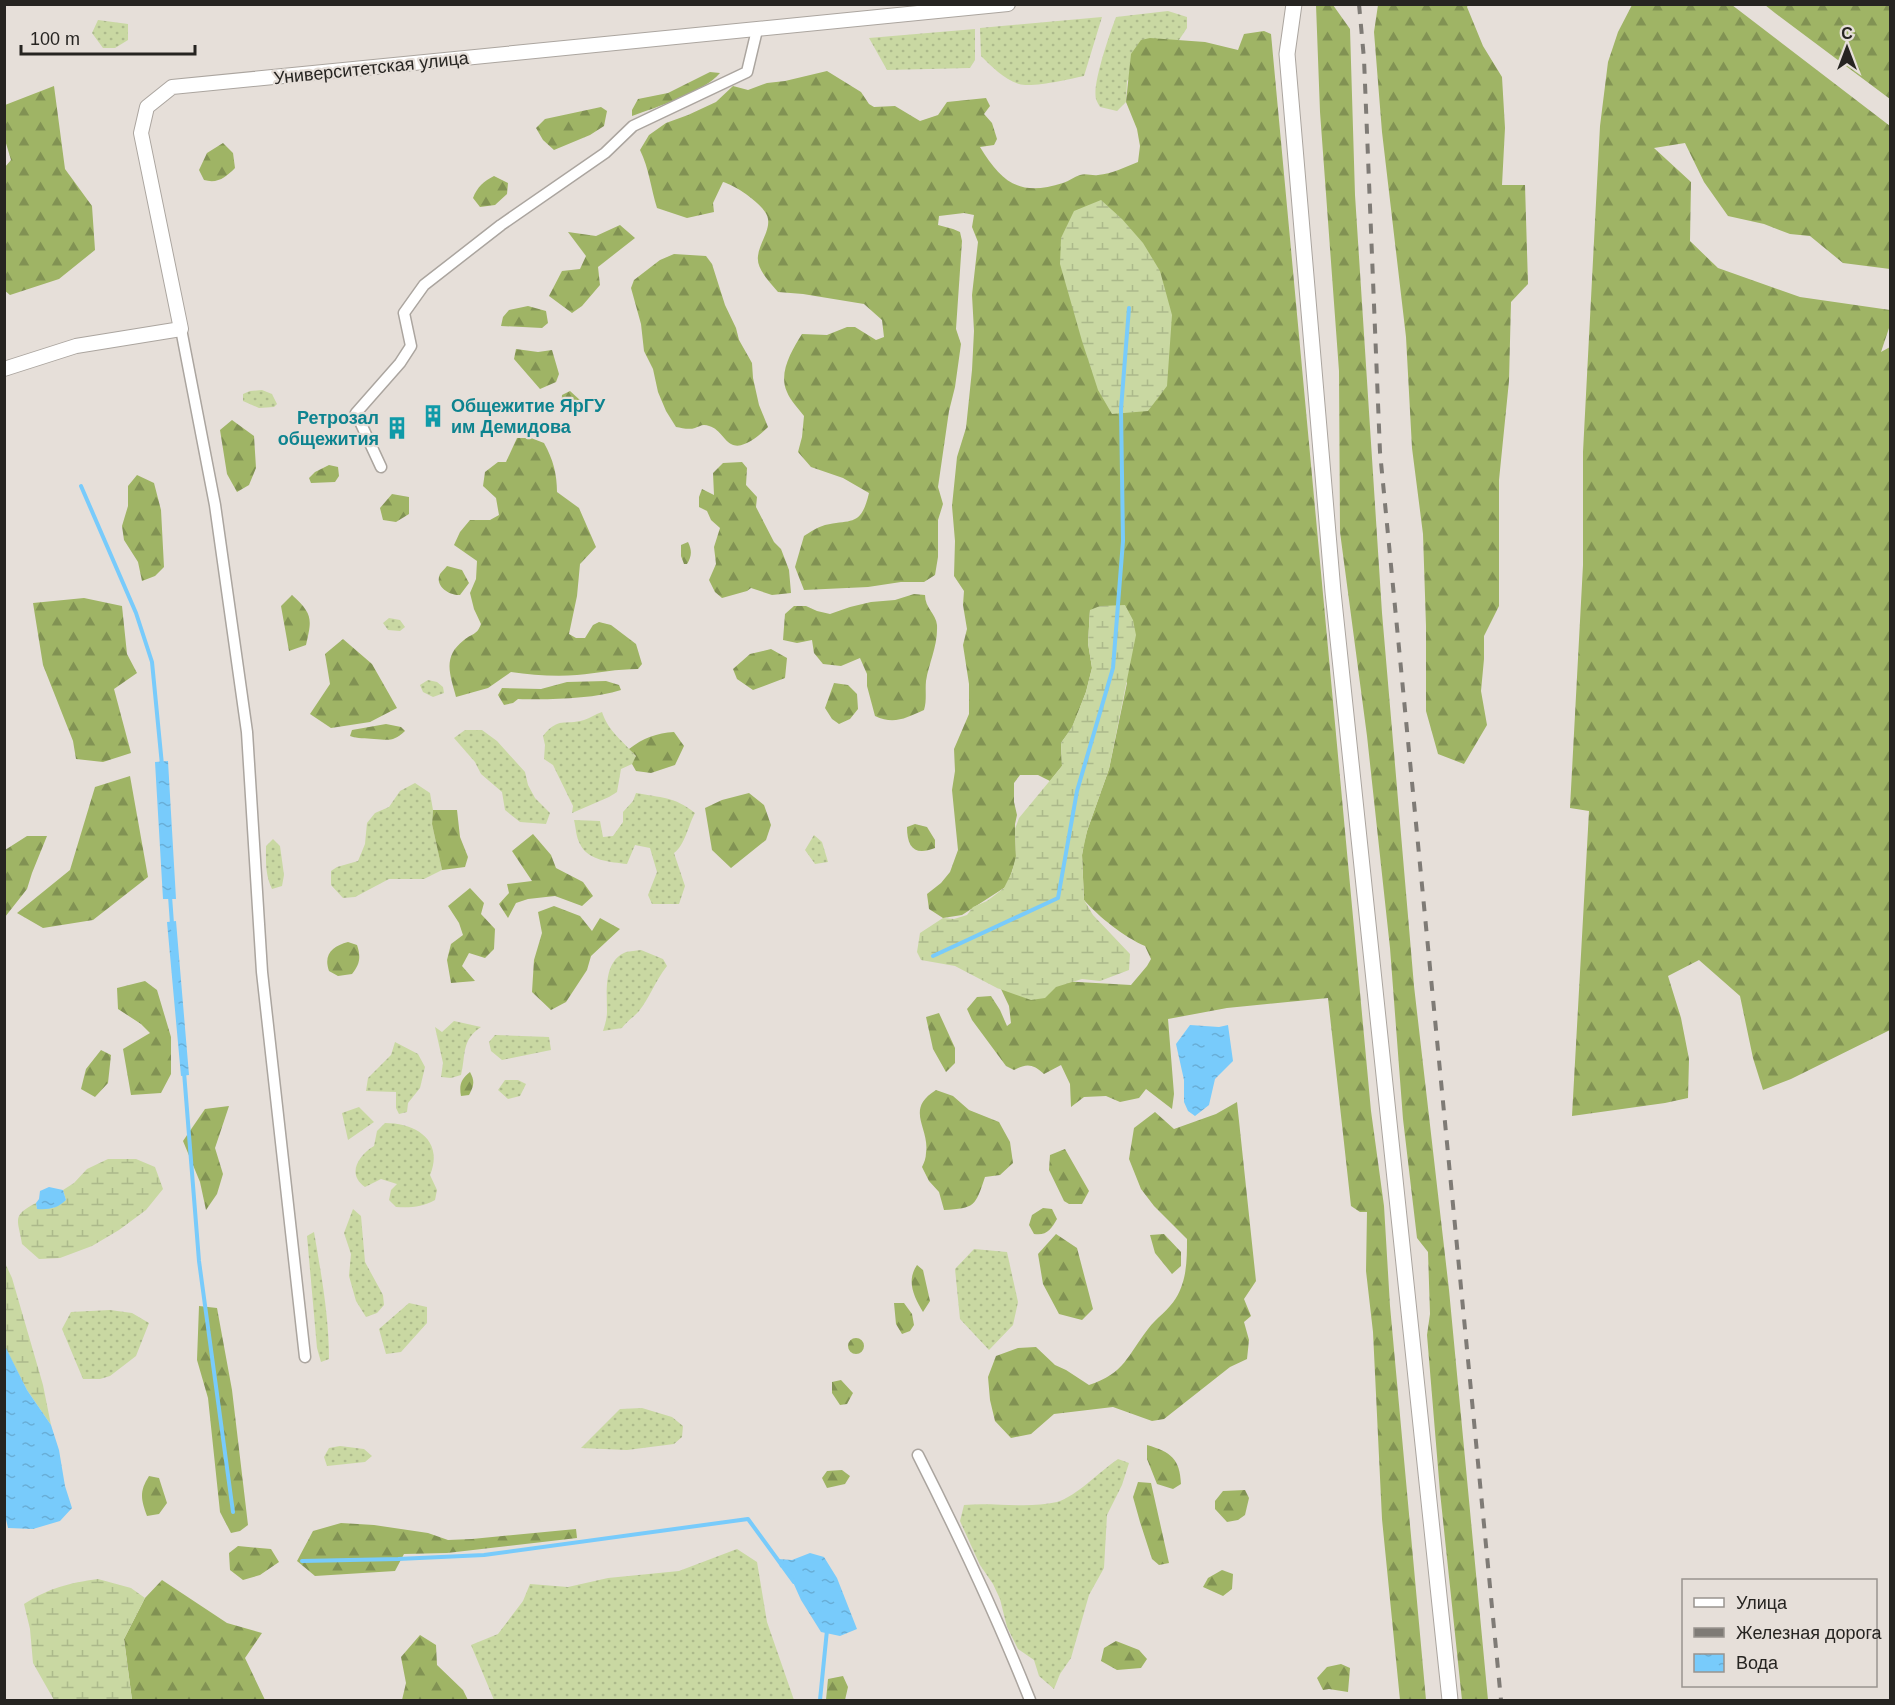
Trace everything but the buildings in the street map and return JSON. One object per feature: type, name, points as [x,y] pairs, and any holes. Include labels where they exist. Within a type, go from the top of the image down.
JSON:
[{"type":"main road","points":[[1294,4],[1287,54],[1333,592],[1450,1701]]},
{"type":"street","name":"Университетская улица","points":[[181,329],[141,133],[147,107],[172,87],[1008,4]]},
{"type":"street","points":[[381,467],[356,413],[400,363],[411,346],[404,313],[424,285],[501,225],[605,153],[633,126],[747,72],[758,30]]},
{"type":"street","points":[[4,369],[76,346],[181,329],[215,505],[247,732],[262,972],[305,1357]]},
{"type":"street","points":[[918,1455],[997,1618],[1030,1701]]},
{"type":"green space","points":[[1316,5],[1333,5],[1350,29],[1355,195],[1382,613],[1414,986],[1449,1290],[1488,1700],[1462,1700],[1440,1492],[1427,1335],[1430,1314],[1428,1252],[1417,1238],[1403,1119],[1390,948],[1367,736],[1340,532],[1339,371],[1320,112]]},
{"type":"green space","points":[[1378,5],[1468,5],[1483,46],[1502,77],[1505,128],[1502,185],[1525,185],[1528,284],[1511,302],[1509,381],[1499,480],[1499,606],[1484,636],[1481,691],[1487,725],[1464,764],[1438,754],[1426,711],[1423,534],[1412,448],[1406,337],[1382,132],[1374,32]]},
{"type":"green space","points":[[1632,5],[1732,5],[1890,126],[1890,269],[1843,263],[1810,236],[1790,234],[1764,224],[1728,216],[1704,182],[1685,143],[1654,148],[1691,182],[1690,241],[1718,268],[1800,297],[1890,310],[1890,325],[1881,352],[1890,347],[1890,1030],[1791,1079],[1763,1090],[1753,1058],[1740,996],[1699,960],[1668,976],[1681,1018],[1689,1059],[1688,1098],[1572,1116],[1589,811],[1570,808],[1583,565],[1583,452],[1600,126],[1608,62],[1618,32]]},
{"type":"green space","points":[[1765,5],[1890,5],[1890,99],[1775,13]]},
{"type":"green space","points":[[1168,11],[1187,17],[1187,28],[1179,40],[1165,40],[1127,81],[1126,102],[1117,111],[1100,107],[1095,92],[1102,58],[1116,17]]},
{"type":"green space","points":[[1102,17],[1084,76],[1042,84],[1019,84],[1003,76],[981,56],[980,28]]},
{"type":"green space","points":[[98,20],[128,24],[128,40],[115,48],[103,48],[92,33]]},
{"type":"green space","points":[[975,29],[975,60],[970,68],[887,70],[869,38]]},
{"type":"green space","points":[[1264,31],[1271,34],[1371,1111],[1384,1206],[1390,1306],[1426,1700],[1400,1700],[1382,1519],[1373,1332],[1366,1271],[1367,1212],[1360,1212],[1351,1206],[1328,998],[1227,1008],[1168,1019],[1174,1094],[1172,1109],[1146,1089],[1139,1098],[1120,1102],[1106,1096],[1084,1097],[1071,1107],[1070,1084],[1061,1065],[1044,1074],[1030,1066],[1014,1070],[1006,1066],[972,1020],[967,1009],[977,997],[991,996],[1007,1026],[1011,1023],[1009,1006],[1001,989],[1043,980],[1131,985],[1151,959],[1145,946],[1112,926],[1084,900],[1082,855],[1084,843],[1109,769],[1127,683],[1090,610],[1088,643],[1092,668],[1086,692],[1072,728],[1061,743],[1062,766],[1050,781],[1038,775],[1020,775],[1014,783],[1017,815],[1016,859],[1007,886],[962,915],[943,918],[929,909],[927,894],[950,872],[958,850],[952,790],[955,771],[954,749],[969,714],[969,684],[963,645],[967,629],[963,605],[964,591],[954,576],[955,541],[952,506],[957,457],[966,428],[972,370],[974,331],[972,295],[978,242],[972,227],[974,215],[964,213],[939,216],[938,225],[960,232],[962,241],[956,329],[961,344],[938,487],[943,504],[938,520],[938,557],[935,575],[924,582],[804,590],[795,567],[804,536],[825,525],[854,520],[863,512],[869,493],[843,478],[811,467],[798,452],[804,416],[787,392],[785,370],[790,354],[802,334],[827,335],[847,327],[855,327],[876,340],[884,337],[882,320],[864,304],[778,292],[764,275],[758,261],[768,224],[766,214],[750,197],[728,184],[723,182],[713,203],[714,212],[687,218],[657,208],[640,150],[649,135],[666,123],[716,102],[733,86],[748,90],[767,83],[827,71],[861,92],[869,104],[874,107],[895,106],[920,121],[938,115],[947,102],[986,98],[990,106],[984,114],[992,123],[997,139],[994,145],[980,147],[988,159],[996,170],[1014,184],[1035,188],[1048,187],[1080,175],[1108,173],[1138,162],[1140,146],[1137,129],[1126,102],[1131,54],[1141,40],[1150,38],[1205,42],[1238,50],[1244,34]]},
{"type":"green space","points":[[710,72],[720,73],[692,93],[632,116],[632,110],[638,99],[668,93]]},
{"type":"green space","points":[[54,86],[65,169],[92,206],[95,250],[59,279],[10,295],[4,290],[5,167],[11,160],[5,140],[5,105]]},
{"type":"green space","points":[[601,107],[607,111],[604,126],[590,135],[554,150],[543,140],[536,128],[545,119]]},
{"type":"green space","points":[[223,143],[233,153],[235,168],[221,179],[204,180],[199,170],[207,153]]},
{"type":"green space","points":[[494,176],[508,183],[507,194],[495,205],[480,207],[473,198],[481,185]]},
{"type":"green space","points":[[1101,200],[1143,243],[1160,271],[1172,315],[1167,386],[1148,411],[1112,414],[1098,390],[1060,264],[1061,238],[1074,211]]},
{"type":"green space","points":[[620,225],[635,238],[598,267],[600,285],[582,306],[572,313],[549,296],[562,271],[580,269],[586,256],[568,232],[596,236]]},
{"type":"green space","points":[[674,254],[706,256],[712,264],[739,340],[752,363],[759,405],[768,427],[746,444],[736,446],[731,444],[717,430],[709,426],[703,425],[690,429],[676,427],[658,392],[653,369],[644,351],[641,324],[631,288],[634,280],[660,260]]},
{"type":"green space","points":[[528,306],[546,311],[548,323],[542,328],[501,326],[503,317],[509,310]]},
{"type":"green space","points":[[516,349],[538,352],[552,350],[559,374],[556,382],[540,389],[514,359]]},
{"type":"green space","points":[[262,390],[272,394],[277,404],[274,407],[259,408],[243,401],[243,394]]},
{"type":"green space","points":[[570,391],[581,401],[582,409],[561,410],[562,395]]},
{"type":"green space","points":[[232,420],[254,436],[256,468],[249,485],[237,492],[227,474],[220,430]]},
{"type":"green space","points":[[517,438],[531,438],[544,443],[554,467],[557,492],[579,508],[596,547],[580,564],[577,596],[569,634],[576,638],[585,638],[593,625],[599,622],[611,625],[636,644],[642,664],[638,669],[569,676],[511,672],[488,688],[456,697],[450,673],[450,659],[457,646],[476,632],[481,624],[470,593],[476,579],[477,561],[454,545],[460,532],[470,520],[490,520],[499,515],[496,498],[483,486],[485,472],[498,462],[506,462]]},
{"type":"green space","points":[[742,462],[747,468],[746,485],[757,497],[756,507],[774,542],[781,549],[789,570],[791,593],[772,595],[751,588],[722,598],[715,592],[709,580],[716,564],[714,547],[720,528],[711,520],[707,511],[699,507],[699,497],[702,489],[714,495],[713,473],[723,463]]},
{"type":"green space","points":[[329,465],[338,467],[339,476],[335,482],[311,483],[309,478],[315,472]]},
{"type":"green space","points":[[137,475],[154,483],[161,510],[164,567],[155,576],[142,581],[138,562],[124,540],[122,526],[128,506],[128,486]]},
{"type":"green space","points":[[392,494],[409,497],[409,514],[396,522],[383,520],[380,508]]},
{"type":"green space","points":[[688,542],[691,556],[687,564],[684,564],[681,545]]},
{"type":"green space","points":[[447,566],[462,570],[469,583],[460,595],[448,592],[439,582],[440,574]]},
{"type":"green space","points":[[914,594],[925,595],[936,621],[937,633],[926,681],[924,710],[906,718],[888,720],[875,716],[867,686],[867,674],[860,658],[841,666],[823,664],[814,653],[812,640],[797,643],[783,640],[785,614],[794,606],[806,606],[830,614],[871,602],[895,600]]},
{"type":"green space","points":[[292,595],[304,607],[310,623],[306,645],[289,651],[281,606]]},
{"type":"green space","points":[[84,598],[122,606],[127,654],[137,673],[114,689],[131,753],[103,762],[76,759],[73,741],[43,665],[33,603]]},
{"type":"green space","points":[[1125,605],[1133,620],[1136,635],[1109,769],[1087,831],[1082,855],[1084,900],[1093,915],[1130,954],[1129,970],[1100,981],[1082,979],[1056,987],[1045,998],[1031,1000],[997,988],[955,966],[921,960],[917,952],[920,933],[943,918],[954,919],[967,915],[973,907],[987,901],[1004,888],[1012,872],[1016,856],[1015,829],[1019,818],[1062,766],[1061,743],[1072,727],[1086,692],[1092,668],[1088,643],[1090,610],[1100,606]]},
{"type":"green space","points":[[389,618],[400,620],[405,627],[400,631],[388,630],[383,623]]},
{"type":"green space","points":[[343,639],[372,664],[397,708],[370,722],[331,728],[310,714],[330,684],[325,654]]},
{"type":"green space","points":[[771,649],[787,658],[785,678],[753,690],[737,679],[733,669],[750,654]]},
{"type":"green space","points":[[428,680],[437,682],[443,687],[444,693],[433,697],[423,692],[420,685]]},
{"type":"green space","points":[[606,681],[619,685],[621,690],[584,697],[518,699],[504,705],[498,695],[502,688],[541,689],[567,682]]},
{"type":"green space","points":[[834,683],[848,685],[857,694],[858,709],[850,719],[839,724],[832,719],[825,708]]},
{"type":"green space","points":[[602,712],[612,731],[636,757],[632,764],[621,769],[617,792],[572,813],[573,806],[553,765],[544,759],[543,736],[553,726],[584,720]]},
{"type":"green space","points":[[386,724],[401,727],[405,731],[394,739],[387,740],[350,736],[352,730]]},
{"type":"green space","points":[[465,730],[482,730],[497,741],[525,772],[528,785],[535,798],[550,813],[546,824],[520,822],[505,810],[502,792],[481,774],[475,762],[454,738]]},
{"type":"green space","points":[[674,732],[684,746],[675,765],[651,773],[636,771],[632,764],[636,756],[629,749],[650,737]]},
{"type":"green space","points":[[130,776],[148,877],[93,920],[43,928],[17,913],[70,870],[95,787]]},
{"type":"green space","points":[[415,783],[430,793],[433,810],[432,824],[442,870],[424,879],[389,879],[355,897],[343,898],[331,885],[331,871],[358,861],[365,844],[367,823],[375,813],[389,807],[400,791]]},
{"type":"green space","points":[[636,793],[680,803],[695,813],[684,840],[674,853],[685,886],[679,904],[652,904],[648,895],[657,872],[650,848],[635,845],[627,864],[594,857],[584,850],[579,841],[574,820],[600,821],[603,837],[613,836],[623,822],[623,812],[633,801]]},
{"type":"green space","points":[[749,793],[764,805],[771,825],[766,840],[731,868],[712,850],[705,808],[722,800]]},
{"type":"green space","points":[[433,810],[457,810],[460,837],[468,857],[465,867],[442,870],[432,824]]},
{"type":"green space","points":[[915,824],[927,827],[935,840],[935,848],[922,851],[911,845],[907,827]]},
{"type":"green space","points":[[533,834],[551,855],[556,868],[583,882],[593,896],[582,906],[555,896],[528,899],[516,903],[508,918],[499,904],[509,893],[507,884],[532,881],[512,851]]},
{"type":"green space","points":[[814,835],[822,842],[828,862],[815,864],[805,850]]},
{"type":"green space","points":[[27,836],[47,836],[27,889],[5,917],[5,850]]},
{"type":"green space","points":[[273,839],[280,846],[284,875],[282,886],[272,889],[267,873],[266,846]]},
{"type":"green space","points":[[470,888],[484,903],[481,914],[495,929],[494,949],[485,958],[469,953],[462,966],[475,981],[451,983],[447,960],[451,944],[463,935],[459,923],[448,906]]},
{"type":"green space","points":[[554,906],[580,916],[592,931],[600,918],[620,929],[591,956],[587,970],[566,1002],[551,1010],[532,992],[534,960],[542,933],[538,912]]},
{"type":"green space","points":[[348,942],[357,945],[358,964],[352,974],[338,976],[329,971],[328,955],[334,948]]},
{"type":"green space","points":[[641,950],[663,959],[667,966],[637,1013],[622,1028],[603,1031],[607,1017],[608,978],[613,962],[626,952]]},
{"type":"green space","points":[[145,981],[157,990],[171,1037],[171,1074],[161,1093],[131,1095],[123,1049],[150,1033],[118,1009],[117,988]]},
{"type":"green space","points":[[939,1013],[955,1048],[955,1063],[946,1072],[933,1049],[926,1017]]},
{"type":"green space","points":[[454,1021],[481,1027],[467,1043],[461,1075],[451,1078],[441,1077],[443,1063],[435,1027],[442,1032]]},
{"type":"green space","points":[[495,1035],[549,1037],[551,1050],[502,1060],[491,1051],[489,1042]]},
{"type":"green space","points":[[395,1042],[418,1054],[425,1067],[420,1088],[408,1103],[407,1112],[399,1114],[396,1108],[396,1092],[366,1091],[368,1078],[391,1055]]},
{"type":"green space","points":[[101,1050],[111,1055],[108,1083],[95,1097],[81,1089],[86,1069]]},
{"type":"green space","points":[[470,1072],[473,1081],[472,1089],[469,1095],[461,1096],[461,1082]]},
{"type":"green space","points":[[505,1080],[518,1080],[526,1084],[520,1096],[508,1099],[498,1090]]},
{"type":"green space","points":[[936,1090],[953,1096],[969,1110],[999,1122],[1010,1142],[1013,1163],[1000,1175],[985,1177],[979,1195],[968,1207],[944,1210],[939,1192],[929,1181],[922,1167],[926,1157],[926,1144],[920,1112],[921,1105]]},
{"type":"green space","points":[[1237,1102],[1256,1281],[1244,1299],[1251,1316],[1244,1322],[1249,1340],[1247,1359],[1230,1367],[1164,1419],[1152,1421],[1113,1407],[1054,1414],[1031,1434],[1011,1438],[995,1421],[990,1400],[988,1377],[996,1356],[1018,1348],[1036,1347],[1055,1365],[1089,1385],[1110,1375],[1124,1363],[1151,1325],[1173,1302],[1180,1291],[1186,1269],[1187,1239],[1154,1206],[1141,1189],[1129,1159],[1134,1128],[1155,1112],[1174,1129],[1216,1114]]},
{"type":"green space","points":[[229,1106],[215,1148],[223,1174],[217,1194],[206,1210],[200,1182],[183,1141],[205,1109]]},
{"type":"green space","points":[[359,1107],[374,1122],[348,1140],[342,1113]]},
{"type":"green space","points":[[385,1123],[408,1126],[425,1136],[433,1153],[430,1175],[437,1190],[435,1200],[416,1206],[396,1207],[389,1200],[391,1190],[397,1184],[381,1179],[365,1187],[359,1182],[356,1176],[357,1165],[364,1154],[374,1146],[377,1131]]},
{"type":"green space","points":[[1065,1149],[1089,1191],[1082,1204],[1069,1204],[1064,1201],[1049,1170],[1050,1155]]},
{"type":"green space","points":[[108,1159],[136,1159],[155,1167],[163,1189],[146,1210],[92,1246],[60,1258],[39,1259],[22,1244],[18,1223],[20,1215],[36,1203],[37,1209],[53,1208],[66,1200],[63,1190],[74,1183],[87,1169]]},
{"type":"green space","points":[[1043,1208],[1052,1209],[1057,1219],[1048,1231],[1034,1234],[1029,1225],[1032,1215]]},
{"type":"green space","points":[[353,1209],[361,1216],[365,1262],[383,1295],[384,1305],[377,1313],[366,1317],[356,1301],[349,1276],[351,1254],[344,1233]]},
{"type":"green space","points":[[314,1232],[329,1343],[329,1359],[321,1362],[317,1348],[307,1236]]},
{"type":"green space","points":[[1056,1234],[1077,1248],[1093,1309],[1082,1320],[1059,1314],[1043,1284],[1038,1254]]},
{"type":"green space","points":[[1164,1234],[1181,1252],[1181,1266],[1172,1274],[1155,1253],[1150,1235]]},
{"type":"green space","points":[[974,1249],[1007,1252],[1018,1302],[1013,1325],[989,1350],[960,1319],[955,1269]]},
{"type":"green space","points":[[5,1263],[12,1278],[43,1385],[51,1425],[27,1390],[5,1347]]},
{"type":"green space","points":[[917,1265],[923,1270],[930,1301],[923,1312],[912,1289],[912,1277]]},
{"type":"green space","points":[[409,1303],[427,1307],[427,1323],[401,1352],[386,1354],[379,1329]]},
{"type":"green space","points":[[894,1303],[904,1303],[912,1314],[914,1325],[910,1331],[902,1334],[896,1324]]},
{"type":"green space","points":[[199,1306],[217,1308],[232,1390],[248,1525],[240,1531],[231,1533],[220,1512],[208,1398],[197,1360]]},
{"type":"green space","points":[[110,1310],[132,1313],[149,1323],[136,1356],[110,1376],[100,1379],[83,1379],[62,1329],[71,1312]]},
{"type":"green space","points":[[853,1338],[859,1338],[864,1346],[862,1352],[853,1354],[848,1349],[848,1343]]},
{"type":"green space","points":[[841,1380],[853,1393],[847,1404],[840,1405],[832,1393],[832,1382]]},
{"type":"green space","points":[[642,1408],[672,1417],[683,1426],[682,1437],[674,1444],[627,1450],[581,1448],[620,1409]]},
{"type":"green space","points":[[1147,1445],[1173,1458],[1179,1468],[1181,1484],[1173,1489],[1157,1484],[1147,1459]]},
{"type":"green space","points":[[340,1446],[364,1449],[372,1456],[365,1462],[327,1466],[324,1457],[329,1448]]},
{"type":"green space","points":[[1118,1459],[1129,1463],[1122,1485],[1107,1515],[1104,1568],[1089,1595],[1071,1658],[1060,1674],[1054,1689],[1039,1676],[1034,1660],[1018,1649],[1007,1627],[1000,1599],[980,1565],[960,1521],[964,1505],[1034,1505],[1057,1502],[1080,1489]]},
{"type":"green space","points":[[842,1470],[850,1476],[845,1484],[827,1488],[822,1478],[827,1471]]},
{"type":"green space","points":[[149,1476],[159,1478],[167,1503],[159,1514],[147,1516],[142,1496]]},
{"type":"green space","points":[[1138,1482],[1151,1483],[1169,1563],[1159,1565],[1152,1559],[1133,1497]]},
{"type":"green space","points":[[1245,1490],[1249,1498],[1245,1515],[1238,1520],[1227,1522],[1215,1509],[1215,1501],[1223,1491]]},
{"type":"green space","points":[[341,1523],[428,1533],[448,1540],[576,1529],[577,1538],[447,1553],[404,1554],[395,1571],[315,1576],[297,1561],[313,1531]]},
{"type":"green space","points":[[238,1546],[271,1549],[279,1562],[260,1575],[243,1580],[230,1570],[229,1553]]},
{"type":"green space","points":[[737,1549],[757,1562],[767,1622],[794,1700],[494,1700],[471,1645],[498,1634],[523,1601],[530,1584],[568,1587],[608,1578],[679,1571]]},
{"type":"green space","points":[[1222,1570],[1233,1574],[1232,1589],[1223,1596],[1203,1587],[1208,1578]]},
{"type":"green space","points":[[98,1579],[131,1588],[145,1598],[124,1639],[132,1700],[54,1700],[33,1663],[30,1629],[24,1604],[60,1587]]},
{"type":"green space","points":[[162,1580],[227,1623],[262,1633],[245,1658],[265,1700],[132,1700],[124,1639],[145,1598]]},
{"type":"green space","points":[[420,1635],[436,1645],[437,1665],[463,1690],[468,1700],[402,1700],[406,1683],[401,1657]]},
{"type":"green space","points":[[1116,1641],[1139,1650],[1147,1659],[1141,1668],[1117,1670],[1101,1661],[1104,1648]]},
{"type":"green space","points":[[1341,1664],[1350,1668],[1348,1692],[1323,1690],[1317,1678],[1327,1667]]},
{"type":"green space","points":[[843,1676],[848,1687],[845,1700],[826,1700],[828,1679]]},
{"type":"water","points":[[168,761],[176,899],[163,899],[155,762]]},
{"type":"water","points":[[176,921],[189,1075],[181,1076],[167,922]]},
{"type":"water","points":[[1190,1025],[1219,1027],[1228,1025],[1233,1061],[1215,1079],[1209,1105],[1195,1116],[1188,1111],[1184,1102],[1184,1080],[1176,1044]]},
{"type":"water","points":[[49,1187],[63,1190],[66,1200],[53,1208],[37,1209],[36,1203],[40,1191]]},
{"type":"water","points":[[5,1346],[27,1390],[51,1425],[72,1508],[60,1521],[33,1529],[8,1528],[5,1515]]},
{"type":"water","points":[[810,1553],[824,1557],[837,1578],[857,1629],[840,1636],[821,1632],[801,1600],[788,1571],[780,1567],[778,1559],[792,1560]]},
{"type":"waterway","points":[[933,956],[1058,898],[1077,791],[1113,668],[1123,541],[1121,409],[1129,308]]},
{"type":"waterway","points":[[81,486],[136,613],[152,662],[162,765]]},
{"type":"waterway","points":[[170,896],[172,924]]},
{"type":"waterway","points":[[184,1072],[199,1261],[233,1512]]},
{"type":"waterway","points":[[302,1561],[484,1555],[748,1519],[794,1582]]},
{"type":"waterway","points":[[820,1700],[827,1630]]},
{"type":"railway","points":[[1359,4],[1364,59],[1380,452],[1501,1700]]},
{"type":"place","name":"Общежитие ЯрГУ им Демидова","points":[[433,416]]},
{"type":"place","name":"Ретрозал общежития","points":[[397,428]]}]
